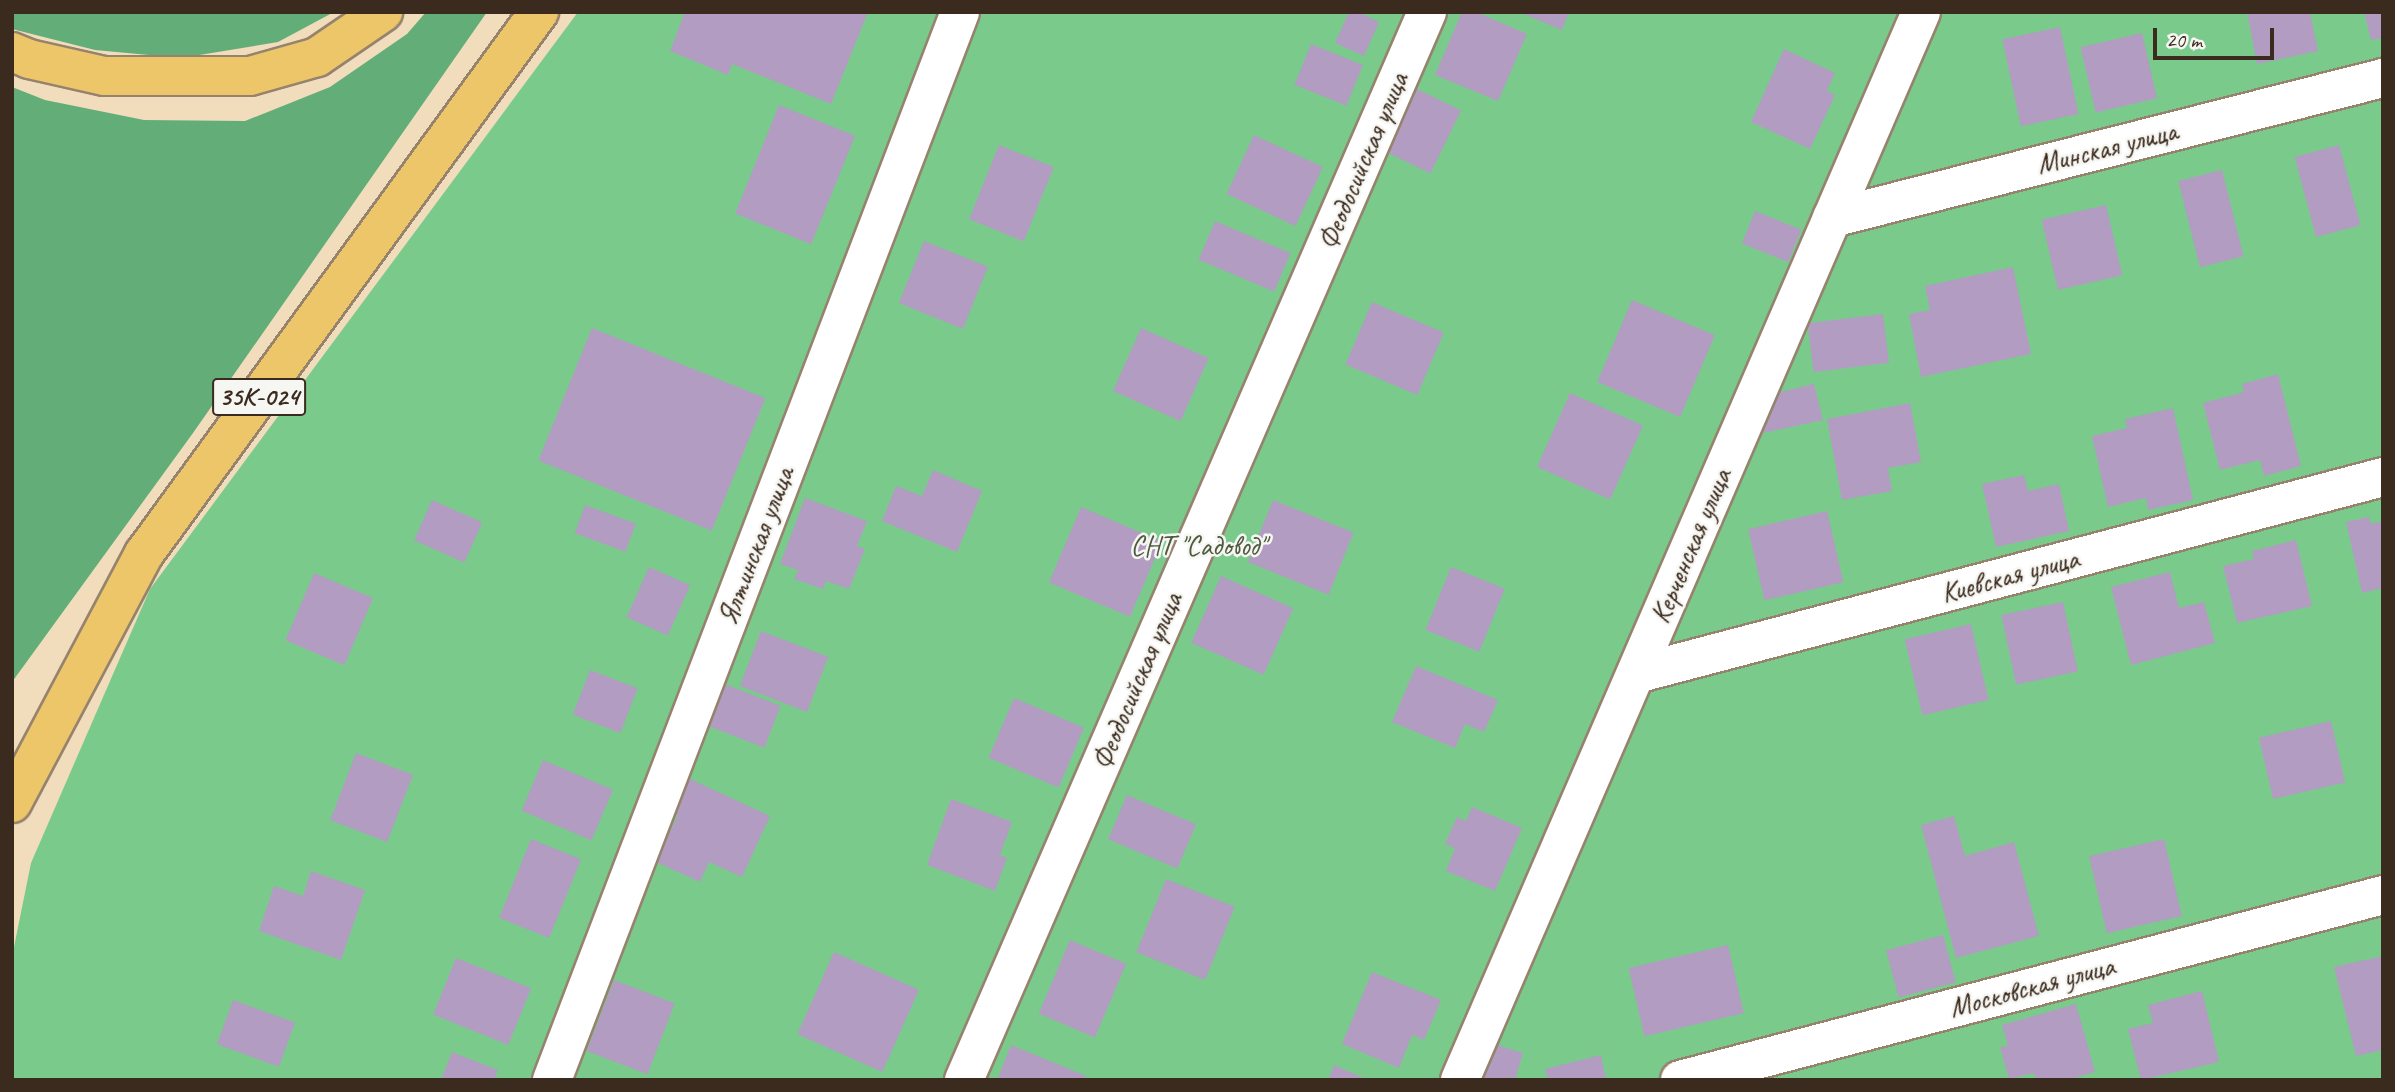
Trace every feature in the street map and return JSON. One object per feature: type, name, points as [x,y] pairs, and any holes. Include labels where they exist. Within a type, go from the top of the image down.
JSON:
[{"type":"main road","points":[[12,52],[29,60],[104,76],[250,76],[317,57],[383,12]]},
{"type":"main road","name":"35К-024","points":[[12,803],[144,554],[539,12]]},
{"type":"street","name":"Ялтинская улица","points":[[552,1080],[960,12]]},
{"type":"street","name":"Феодосийская улица","points":[[964,1080],[1427,12]]},
{"type":"street","name":"Керченская улица","points":[[1460,1080],[1921,12]]},
{"type":"street","name":"Минская улица","points":[[1832,218],[2383,78]]},
{"type":"street","name":"Киевская улица","points":[[1636,674],[2383,477]]},
{"type":"street","name":"Московская улица","points":[[1680,1080],[2383,895]]},
{"type":"green space","points":[[12,12],[334,12],[278,42],[181,58],[95,50],[12,29]]},
{"type":"green space","points":[[426,12],[487,12],[193,433],[12,682],[12,87],[45,100],[144,120],[245,121],[330,87],[407,34]]},
{"type":"green space","name":"СНТ \"Садовод\"","points":[[578,12],[2383,12],[2383,1080],[12,1080],[12,957],[31,863],[150,589]]},
{"type":"building","points":[[685,12],[868,12],[831,104],[732,64],[728,75],[670,51]]},
{"type":"building","points":[[1349,12],[1358,12],[1379,22],[1364,56],[1335,43]]},
{"type":"building","points":[[1462,12],[1476,12],[1527,34],[1498,101],[1435,75]]},
{"type":"building","points":[[1519,12],[1569,12],[1562,30]]},
{"type":"building","points":[[2247,12],[2310,12],[2318,51],[2257,64]]},
{"type":"building","points":[[2364,12],[2383,12],[2383,38],[2371,40]]},
{"type":"building","points":[[2060,27],[2079,114],[2021,126],[2002,39]]},
{"type":"building","points":[[2142,33],[2157,98],[2096,112],[2081,47]]},
{"type":"building","points":[[1311,44],[1363,65],[1346,106],[1295,85]]},
{"type":"building","points":[[1784,49],[1835,73],[1827,91],[1835,95],[1810,149],[1751,122]]},
{"type":"building","points":[[1417,89],[1461,110],[1430,173],[1386,152]]},
{"type":"building","points":[[779,105],[855,136],[811,244],[735,213]]},
{"type":"building","points":[[1254,135],[1323,167],[1295,226],[1227,194]]},
{"type":"building","points":[[999,145],[1054,167],[1024,241],[969,219]]},
{"type":"building","points":[[2339,145],[2360,225],[2316,237],[2295,157]]},
{"type":"building","points":[[2222,170],[2244,256],[2200,267],[2178,181]]},
{"type":"building","points":[[2106,205],[2122,275],[2058,290],[2042,220]]},
{"type":"building","points":[[1755,211],[1801,230],[1788,262],[1742,243]]},
{"type":"building","points":[[1215,221],[1290,253],[1274,292],[1199,260]]},
{"type":"building","points":[[924,241],[988,267],[963,329],[899,303]]},
{"type":"building","points":[[2013,267],[2031,354],[1921,377],[1909,314],[1930,310],[1925,286]]},
{"type":"building","points":[[1632,300],[1715,335],[1680,417],[1597,382]]},
{"type":"building","points":[[1372,302],[1444,332],[1417,395],[1345,365]]},
{"type":"building","points":[[1883,314],[1889,363],[1814,372],[1808,323]]},
{"type":"building","points":[[592,328],[765,398],[712,531],[538,461]]},
{"type":"building","points":[[1141,328],[1209,358],[1181,421],[1113,391]]},
{"type":"building","points":[[2278,374],[2301,466],[2264,476],[2260,460],[2220,470],[2203,403],[2244,392],[2242,384]]},
{"type":"building","points":[[1814,384],[1823,420],[1749,436],[1768,395]]},
{"type":"building","points":[[1570,393],[1643,426],[1610,500],[1537,467]]},
{"type":"building","points":[[1910,403],[1921,462],[1888,468],[1892,491],[1842,500],[1827,419]]},
{"type":"building","points":[[2173,408],[2193,500],[2148,510],[2146,498],[2108,507],[2092,436],[2127,428],[2125,419]]},
{"type":"building","points":[[933,470],[982,491],[957,552],[882,521],[896,486],[922,496]]},
{"type":"building","points":[[2024,475],[2028,491],[2059,484],[2069,531],[1996,547],[1982,484]]},
{"type":"building","points":[[805,498],[867,521],[857,546],[865,549],[849,589],[826,581],[823,589],[794,579],[798,570],[780,564]]},
{"type":"building","points":[[432,500],[482,522],[464,563],[414,540]]},
{"type":"building","points":[[1273,500],[1354,533],[1329,595],[1248,562]]},
{"type":"building","points":[[585,505],[636,523],[625,552],[575,533]]},
{"type":"building","points":[[1081,507],[1162,541],[1130,617],[1049,582]]},
{"type":"building","points":[[1827,511],[1843,582],[1764,600],[1748,529]]},
{"type":"building","points":[[2369,517],[2371,524],[2383,521],[2383,588],[2362,593],[2346,522]]},
{"type":"building","points":[[2296,540],[2312,606],[2237,623],[2223,566],[2254,559],[2252,551]]},
{"type":"building","points":[[649,567],[690,585],[668,636],[627,617]]},
{"type":"building","points":[[1451,567],[1505,589],[1479,652],[1426,630]]},
{"type":"building","points":[[2170,572],[2179,608],[2204,602],[2215,643],[2131,665],[2111,587]]},
{"type":"building","points":[[314,573],[373,598],[344,665],[285,640]]},
{"type":"building","points":[[1221,576],[1293,608],[1263,675],[1191,643]]},
{"type":"building","points":[[2063,602],[2078,671],[2016,685],[2001,615]]},
{"type":"building","points":[[1971,624],[1989,700],[1922,715],[1905,639]]},
{"type":"building","points":[[761,631],[828,657],[807,712],[740,686]]},
{"type":"building","points":[[1416,666],[1498,700],[1484,732],[1465,724],[1455,748],[1392,722]]},
{"type":"building","points":[[590,670],[638,688],[620,733],[573,715]]},
{"type":"building","points":[[719,682],[781,706],[764,748],[703,724]]},
{"type":"building","points":[[1014,698],[1084,728],[1059,788],[989,758]]},
{"type":"building","points":[[2331,721],[2345,782],[2273,799],[2259,738]]},
{"type":"building","points":[[356,753],[413,775],[387,842],[330,820]]},
{"type":"building","points":[[543,760],[613,790],[591,840],[522,811]]},
{"type":"building","points":[[686,777],[770,816],[742,877],[709,862],[700,882],[656,862],[678,815],[670,811]]},
{"type":"building","points":[[1127,795],[1196,824],[1177,868],[1108,839]]},
{"type":"building","points":[[951,799],[1012,822],[1000,855],[1007,858],[995,891],[927,865]]},
{"type":"building","points":[[1472,807],[1522,828],[1495,891],[1446,871],[1455,848],[1445,844],[1457,817],[1466,821]]},
{"type":"building","points":[[1954,816],[1965,856],[2014,842],[2039,936],[1956,958],[1921,825]]},
{"type":"building","points":[[531,839],[581,859],[549,938],[499,918]]},
{"type":"building","points":[[2164,839],[2182,916],[2107,933],[2089,856]]},
{"type":"building","points":[[311,871],[365,890],[341,960],[259,931],[274,886],[303,896]]},
{"type":"building","points":[[1166,879],[1235,907],[1205,980],[1136,952]]},
{"type":"building","points":[[1943,935],[1956,982],[1899,998],[1886,950]]},
{"type":"building","points":[[1070,940],[1126,964],[1095,1037],[1039,1014]]},
{"type":"building","points":[[1728,945],[1744,1013],[1644,1036],[1629,968]]},
{"type":"building","points":[[834,952],[919,990],[882,1072],[797,1034]]},
{"type":"building","points":[[2383,956],[2383,1050],[2356,1056],[2334,967]]},
{"type":"building","points":[[456,958],[531,988],[508,1045],[433,1015]]},
{"type":"building","points":[[1372,972],[1441,1000],[1424,1040],[1412,1035],[1399,1068],[1342,1044]]},
{"type":"building","points":[[614,980],[675,1003],[647,1074],[587,1051]]},
{"type":"building","points":[[2202,991],[2219,1062],[2141,1080],[2128,1029],[2153,1023],[2148,1005]]},
{"type":"building","points":[[233,1000],[295,1023],[279,1067],[217,1044]]},
{"type":"building","points":[[2076,1004],[2095,1072],[2067,1080],[2036,1080],[2034,1073],[2009,1079],[2000,1047],[2008,1046],[2002,1025]]},
{"type":"building","points":[[1491,1043],[1523,1053],[1515,1080],[1479,1080]]},
{"type":"building","points":[[1011,1045],[1086,1076],[1084,1080],[997,1080]]},
{"type":"building","points":[[452,1052],[498,1070],[494,1080],[441,1080]]},
{"type":"building","points":[[1601,1055],[1606,1080],[1548,1080],[1545,1069]]},
{"type":"building","points":[[1334,1065],[1368,1080],[1328,1080]]}]
